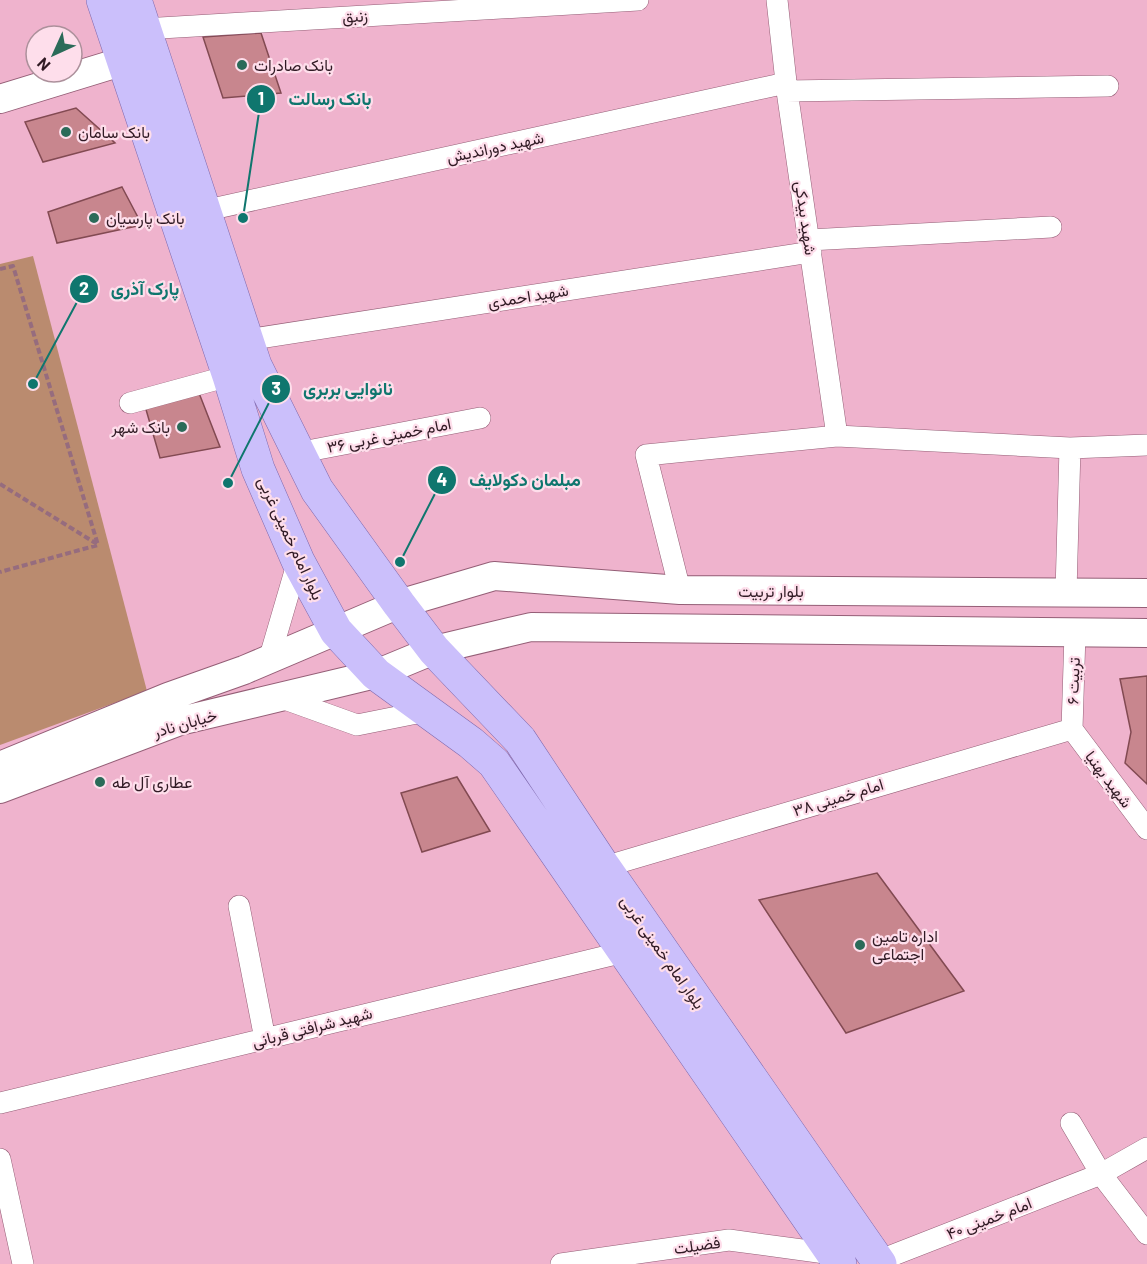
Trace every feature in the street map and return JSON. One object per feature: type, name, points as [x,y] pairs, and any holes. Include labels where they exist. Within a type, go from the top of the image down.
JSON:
[{"type":"main road","name":"بلوار امام خمینی غربی","points":[[103,0],[258,469],[298,561],[336,631],[376,675],[471,743],[494,763],[624,952],[829,1261]]},
{"type":"main road","points":[[139,14],[255,365],[316,490],[399,604]]},
{"type":"main road","points":[[0,99],[124,61]]},
{"type":"main road","name":"بلوار تربیت","points":[[336,631],[399,604],[494,576],[680,590],[1147,593]]},
{"type":"main road","name":"بلوار امام خمینی غربی","points":[[399,604],[434,650],[520,740],[604,867],[879,1262]]},
{"type":"main road","points":[[434,650],[531,627],[1147,633]]},
{"type":"main road","name":"خیابان نادر","points":[[0,766],[168,697],[269,660],[336,631]]},
{"type":"main road","name":"خیابان نادر","points":[[0,789],[180,722],[376,675],[434,650]]},
{"type":"street","name":"زنبق","points":[[139,14],[638,0]]},
{"type":"street","name":"شهید بیدکی","points":[[777,0],[787,87],[837,436]]},
{"type":"street","name":"شهید دوراندیش","points":[[203,211],[787,87],[1108,86]]},
{"type":"street","name":"شهید احمدی","points":[[246,340],[810,246],[1051,227]]},
{"type":"street","points":[[130,404],[229,376]]},
{"type":"street","name":"امام خمینی غربی ۳۶","points":[[297,453],[480,418]]},
{"type":"street","points":[[680,590],[646,455],[837,436],[1070,448],[1147,445]]},
{"type":"street","points":[[1066,592],[1070,448]]},
{"type":"street","points":[[269,660],[298,561]]},
{"type":"street","name":"تربیت ۶","points":[[1072,729],[1075,633]]},
{"type":"street","points":[[282,698],[357,725],[427,711]]},
{"type":"street","name":"شهید بهنیا","points":[[1072,729],[1147,829]]},
{"type":"street","name":"۳۸ امام خمینی","points":[[604,867],[1072,729]]},
{"type":"street","points":[[239,906],[265,1039]]},
{"type":"street","name":"شهید شرافتی قربانی","points":[[0,1103],[624,952]]},
{"type":"street","points":[[1071,1123],[1101,1174],[1147,1234]]},
{"type":"street","name":"امام خمینی ۴۰","points":[[879,1262],[1101,1174],[1147,1148]]},
{"type":"street","points":[[0,1159],[23,1264]]},
{"type":"street","name":"فضیلت","points":[[561,1264],[729,1240],[829,1261]]},
{"type":"path","points":[[0,269],[14,266],[98,544]]},
{"type":"path","points":[[0,484],[98,544]]},
{"type":"path","points":[[0,572],[98,544]]},
{"type":"shaded area","points":[[33,256],[147,691],[0,745],[0,264]]},
{"type":"building","name":"بانک صادرات","points":[[261,33],[281,93],[223,98],[203,37]]},
{"type":"building","name":"بانک سامان","points":[[76,108],[115,143],[43,162],[25,122]]},
{"type":"building","name":"بانک پارسیان","points":[[122,187],[142,225],[57,243],[48,212]]},
{"type":"building","name":"بانک شهر","points":[[199,393],[220,447],[160,458],[145,406]]},
{"type":"building","points":[[1147,676],[1147,784],[1125,763],[1131,732],[1120,679]]},
{"type":"building","points":[[457,777],[490,831],[422,852],[401,793]]},
{"type":"building","name":"اداره تامین اجتماعی","points":[[877,873],[964,991],[846,1033],[759,900]]},
{"type":"place","name":"بانک صادرات","points":[[242,65]]},
{"type":"place","name":"بانک سامان","points":[[66,132]]},
{"type":"place","name":"بانک پارسیان","points":[[94,218]]},
{"type":"place","name":"بانک رسالت","points":[[243,218]]},
{"type":"place","name":"پارک آذری","points":[[33,384]]},
{"type":"place","name":"بانک شهر","points":[[182,427]]},
{"type":"place","name":"نانوایی بربری","points":[[228,483]]},
{"type":"place","name":"مبلمان دکولایف","points":[[400,562]]},
{"type":"place","name":"عطاری آل طه","points":[[100,782]]},
{"type":"place","name":"اداره تامین اجتماعی","points":[[860,945]]}]
